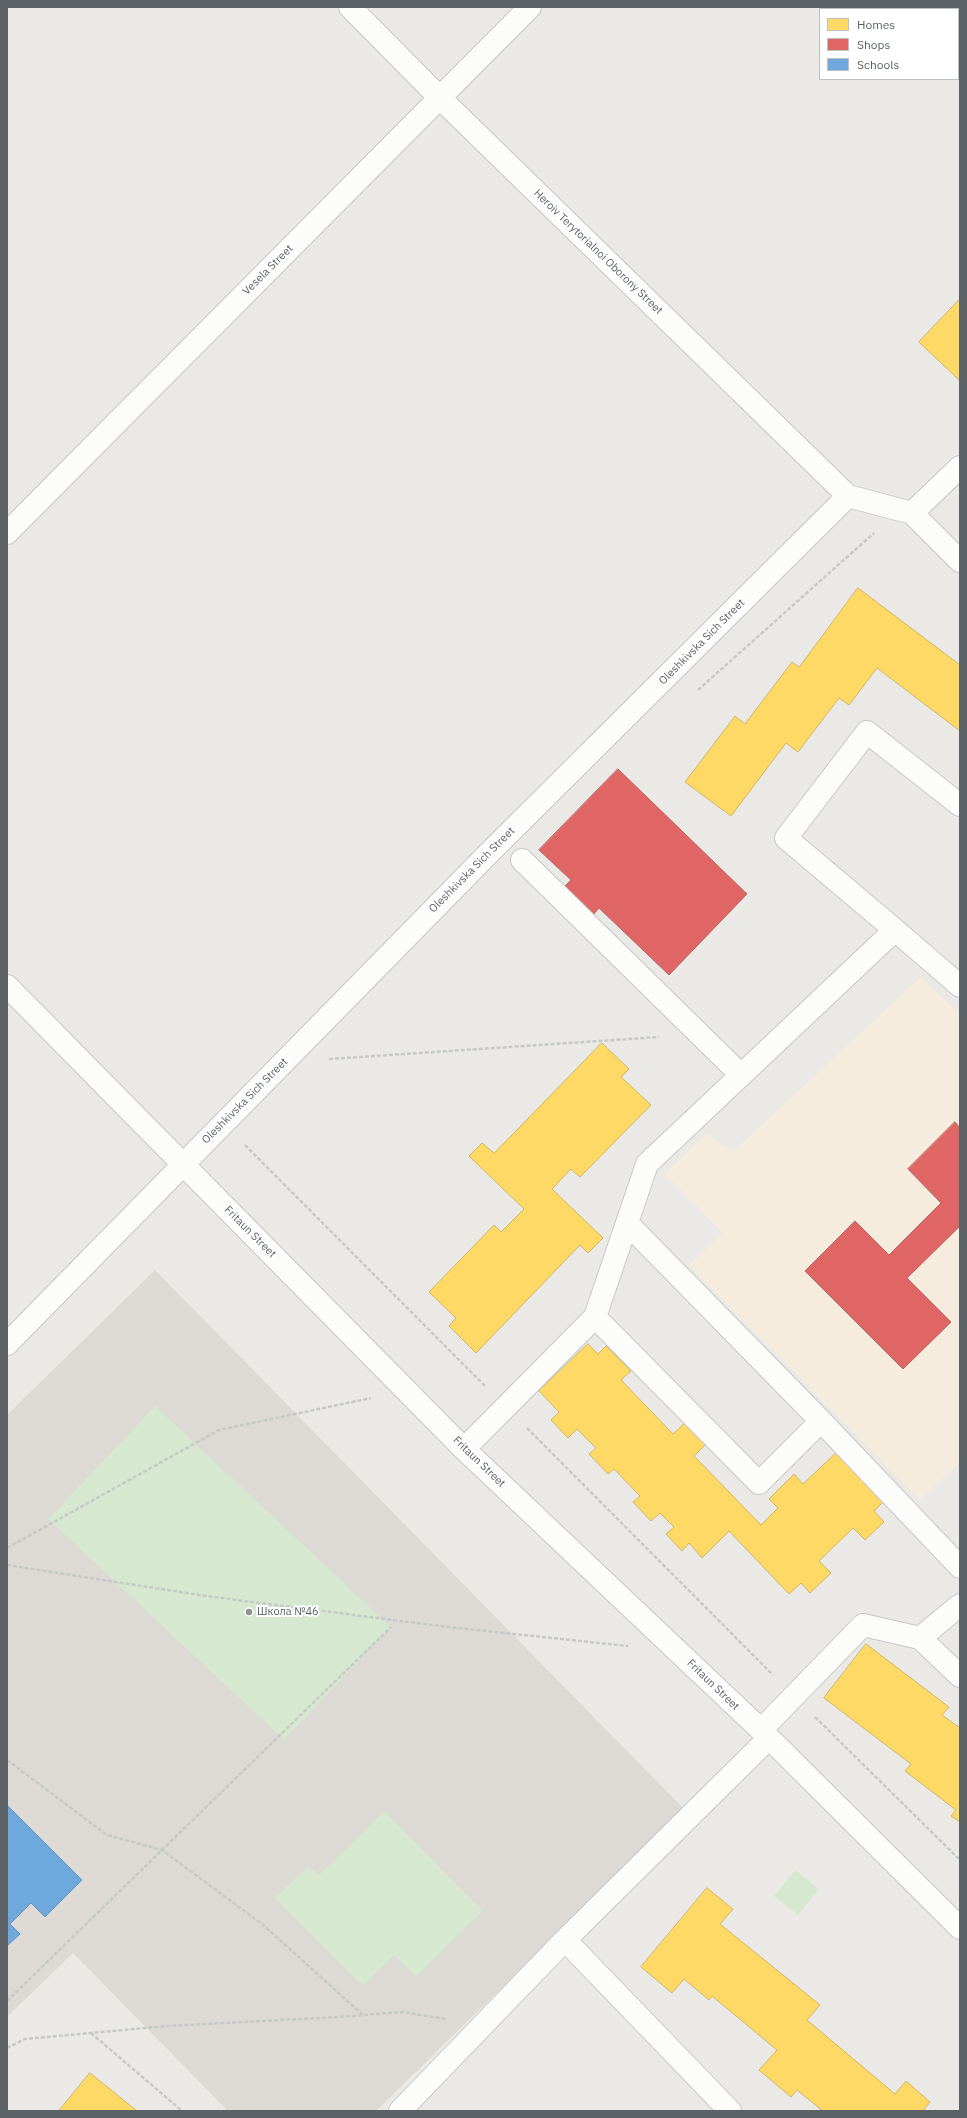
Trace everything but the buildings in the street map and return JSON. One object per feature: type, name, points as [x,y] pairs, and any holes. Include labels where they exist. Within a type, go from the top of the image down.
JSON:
[{"type":"street","name":"Heroiv Terytorialnoi Oborony Street","points":[[350,7],[440,98],[848,496]]},
{"type":"street","name":"Vesela Street","points":[[7,533],[530,7]]},
{"type":"street","points":[[912,513],[960,467]]},
{"type":"street","points":[[848,496],[912,513],[960,561]]},
{"type":"street","name":"Oleshkivska Sich Street","points":[[7,1344],[482,860],[848,496]]},
{"type":"street","points":[[960,805],[867,732],[786,838],[960,986]]},
{"type":"street","points":[[522,860],[741,1075]]},
{"type":"street","points":[[464,1448],[595,1317],[647,1164],[896,930]]},
{"type":"street","name":"Fritaun Street","points":[[7,986],[464,1448],[765,1734],[960,1928]]},
{"type":"street","points":[[627,1223],[821,1421],[960,1567]]},
{"type":"street","points":[[595,1317],[759,1483],[821,1421]]},
{"type":"street","points":[[920,1638],[960,1604]]},
{"type":"street","points":[[400,2111],[765,1734],[794,1697],[863,1625],[920,1638],[960,1676]]},
{"type":"street","points":[[565,1940],[730,2111]]},
{"type":"path","points":[[692,695],[875,532],[848,496]]},
{"type":"path","points":[[283,1062],[699,1034]]},
{"type":"path","points":[[223,1123],[794,1697],[960,1860]]},
{"type":"path","points":[[7,1548],[219,1430],[406,1390]]},
{"type":"path","points":[[7,1565],[206,1596],[448,1627],[630,1646]]},
{"type":"path","points":[[7,2001],[391,1627]]},
{"type":"path","points":[[7,1760],[107,1835],[162,1850],[262,1924],[364,2015]]},
{"type":"path","points":[[7,2048],[25,2039],[90,2033],[167,2026],[402,2012],[483,2026]]},
{"type":"path","points":[[90,2033],[182,2111]]},
{"type":"shaded area","points":[[921,977],[960,1015],[960,1462],[920,1500],[689,1265],[723,1233],[665,1174],[706,1134],[734,1151]]},
{"type":"shaded area","name":"Школа №46","points":[[155,1270],[684,1809],[376,2111],[228,2111],[73,1953],[7,2017],[7,1415]]},
{"type":"green space","points":[[155,1406],[391,1627],[284,1740],[48,1519]]},
{"type":"green space","points":[[384,1811],[483,1911],[416,1977],[394,1955],[363,1986],[275,1898],[308,1866],[319,1875]]},
{"type":"green space","points":[[795,1870],[819,1889],[798,1915],[774,1896]]},
{"type":"place","name":"Школа №46","points":[[249,1612]]}]
